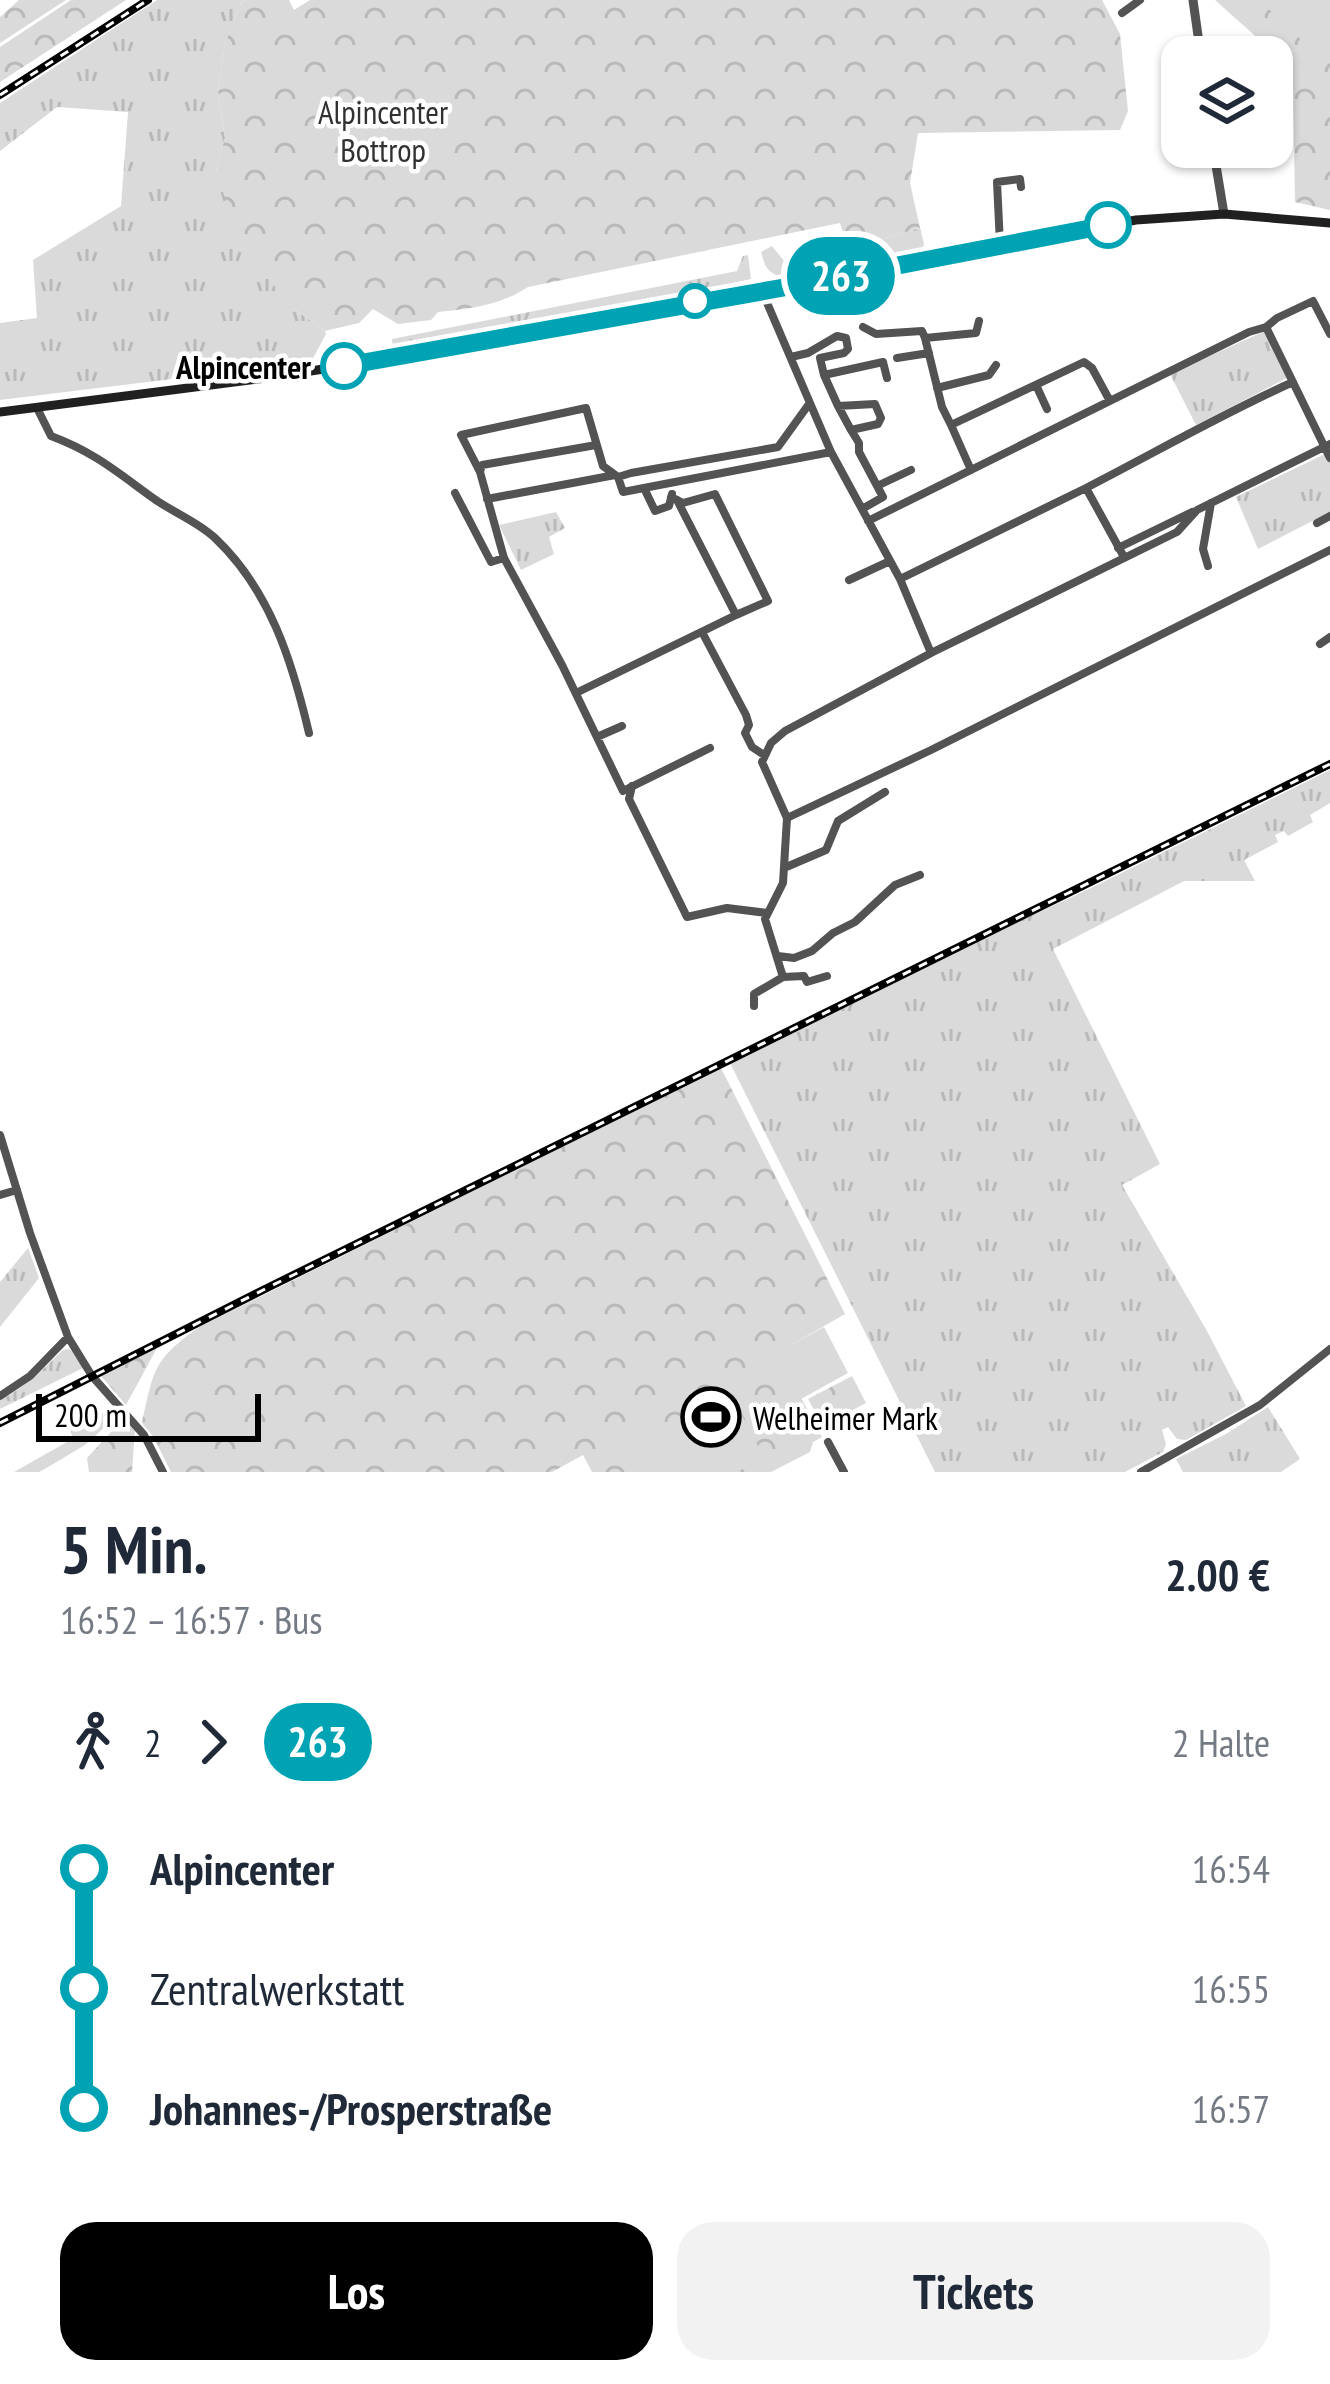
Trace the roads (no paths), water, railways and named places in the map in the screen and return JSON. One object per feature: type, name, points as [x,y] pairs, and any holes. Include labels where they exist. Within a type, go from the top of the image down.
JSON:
[{"type":"main road","points":[[0,412],[344,366],[1136,220],[1224,214],[1330,223]]},
{"type":"street","points":[[1122,13],[1140,0]]},
{"type":"street","points":[[1192,0],[1198,36]]},
{"type":"street","points":[[1216,168],[1224,214]]},
{"type":"street","points":[[1000,244],[997,182],[1020,179],[1021,187]]},
{"type":"street","points":[[763,291],[831,452],[900,579],[932,653],[1177,532],[1197,509]]},
{"type":"street","points":[[868,520],[1313,301],[1329,329]]},
{"type":"street","points":[[926,338],[976,333],[979,321]]},
{"type":"street","points":[[863,327],[877,334],[922,331],[941,407],[971,470]]},
{"type":"street","points":[[1266,327],[1330,458]]},
{"type":"street","points":[[791,356],[808,353],[837,336],[846,338],[848,349],[820,358],[883,496],[862,508]]},
{"type":"street","points":[[897,358],[929,353]]},
{"type":"street","points":[[824,375],[883,362],[887,378]]},
{"type":"street","points":[[951,425],[1084,362],[1093,368],[1110,401]]},
{"type":"street","points":[[937,388],[989,375],[996,365]]},
{"type":"street","points":[[900,579],[1293,382]]},
{"type":"street","points":[[1036,385],[1046,409]]},
{"type":"street","points":[[487,499],[778,447],[810,403]]},
{"type":"street","points":[[838,406],[875,404],[878,409],[878,424],[851,430]]},
{"type":"street","points":[[37,408],[51,436],[86,450],[212,536],[245,571],[268,606],[282,640],[309,733]]},
{"type":"street","points":[[710,748],[623,790],[504,557],[480,472],[461,435],[586,408],[603,466],[616,476],[623,492],[831,452]]},
{"type":"street","points":[[480,472],[482,465],[596,445]]},
{"type":"street","points":[[1118,548],[1327,446]]},
{"type":"street","points":[[877,486],[911,470]]},
{"type":"street","points":[[675,482],[674,499],[736,615]]},
{"type":"street","points":[[644,488],[655,511],[674,499]]},
{"type":"street","points":[[1087,488],[1124,558]]},
{"type":"street","points":[[455,493],[490,562],[504,557]]},
{"type":"street","points":[[576,694],[768,601],[715,494],[683,503],[674,499]]},
{"type":"street","points":[[1208,566],[1203,549],[1212,502]]},
{"type":"street","points":[[1317,523],[1330,516]]},
{"type":"street","points":[[472,525],[492,519]]},
{"type":"street","points":[[787,818],[1330,550]]},
{"type":"street","points":[[849,580],[890,561]]},
{"type":"street","points":[[702,632],[746,715],[752,746],[764,755]]},
{"type":"street","points":[[1320,644],[1330,638]]},
{"type":"street","points":[[783,977],[764,919],[783,884],[787,818],[762,762],[764,755],[784,731],[938,650]]},
{"type":"street","points":[[597,737],[622,726]]},
{"type":"street","points":[[632,786],[629,799],[687,917],[727,908],[767,913]]},
{"type":"street","points":[[784,868],[826,850],[838,821],[885,792]]},
{"type":"street","points":[[778,956],[794,958],[812,951],[855,922],[896,885],[920,875]]},
{"type":"street","points":[[754,1006],[754,994],[783,977],[804,976],[807,982],[827,976]]},
{"type":"street","points":[[0,1135],[68,1337],[92,1376],[144,1435],[163,1472]]},
{"type":"street","points":[[0,1195],[16,1190]]},
{"type":"street","points":[[0,1396],[30,1376],[68,1337]]},
{"type":"street","points":[[1141,1472],[1260,1405],[1330,1349]]},
{"type":"street","points":[[828,1442],[844,1472]]},
{"type":"railway","points":[[0,95],[148,0]]},
{"type":"railway","points":[[0,1423],[1330,764]]},
{"type":"place","name":"Alpincenter","points":[[344,366]]},
{"type":"place","name":"Welheimer Mark","points":[[711,1417]]},
{"type":"park label","name":"Alpincenter Bottrop","points":[[383,130]]}]
